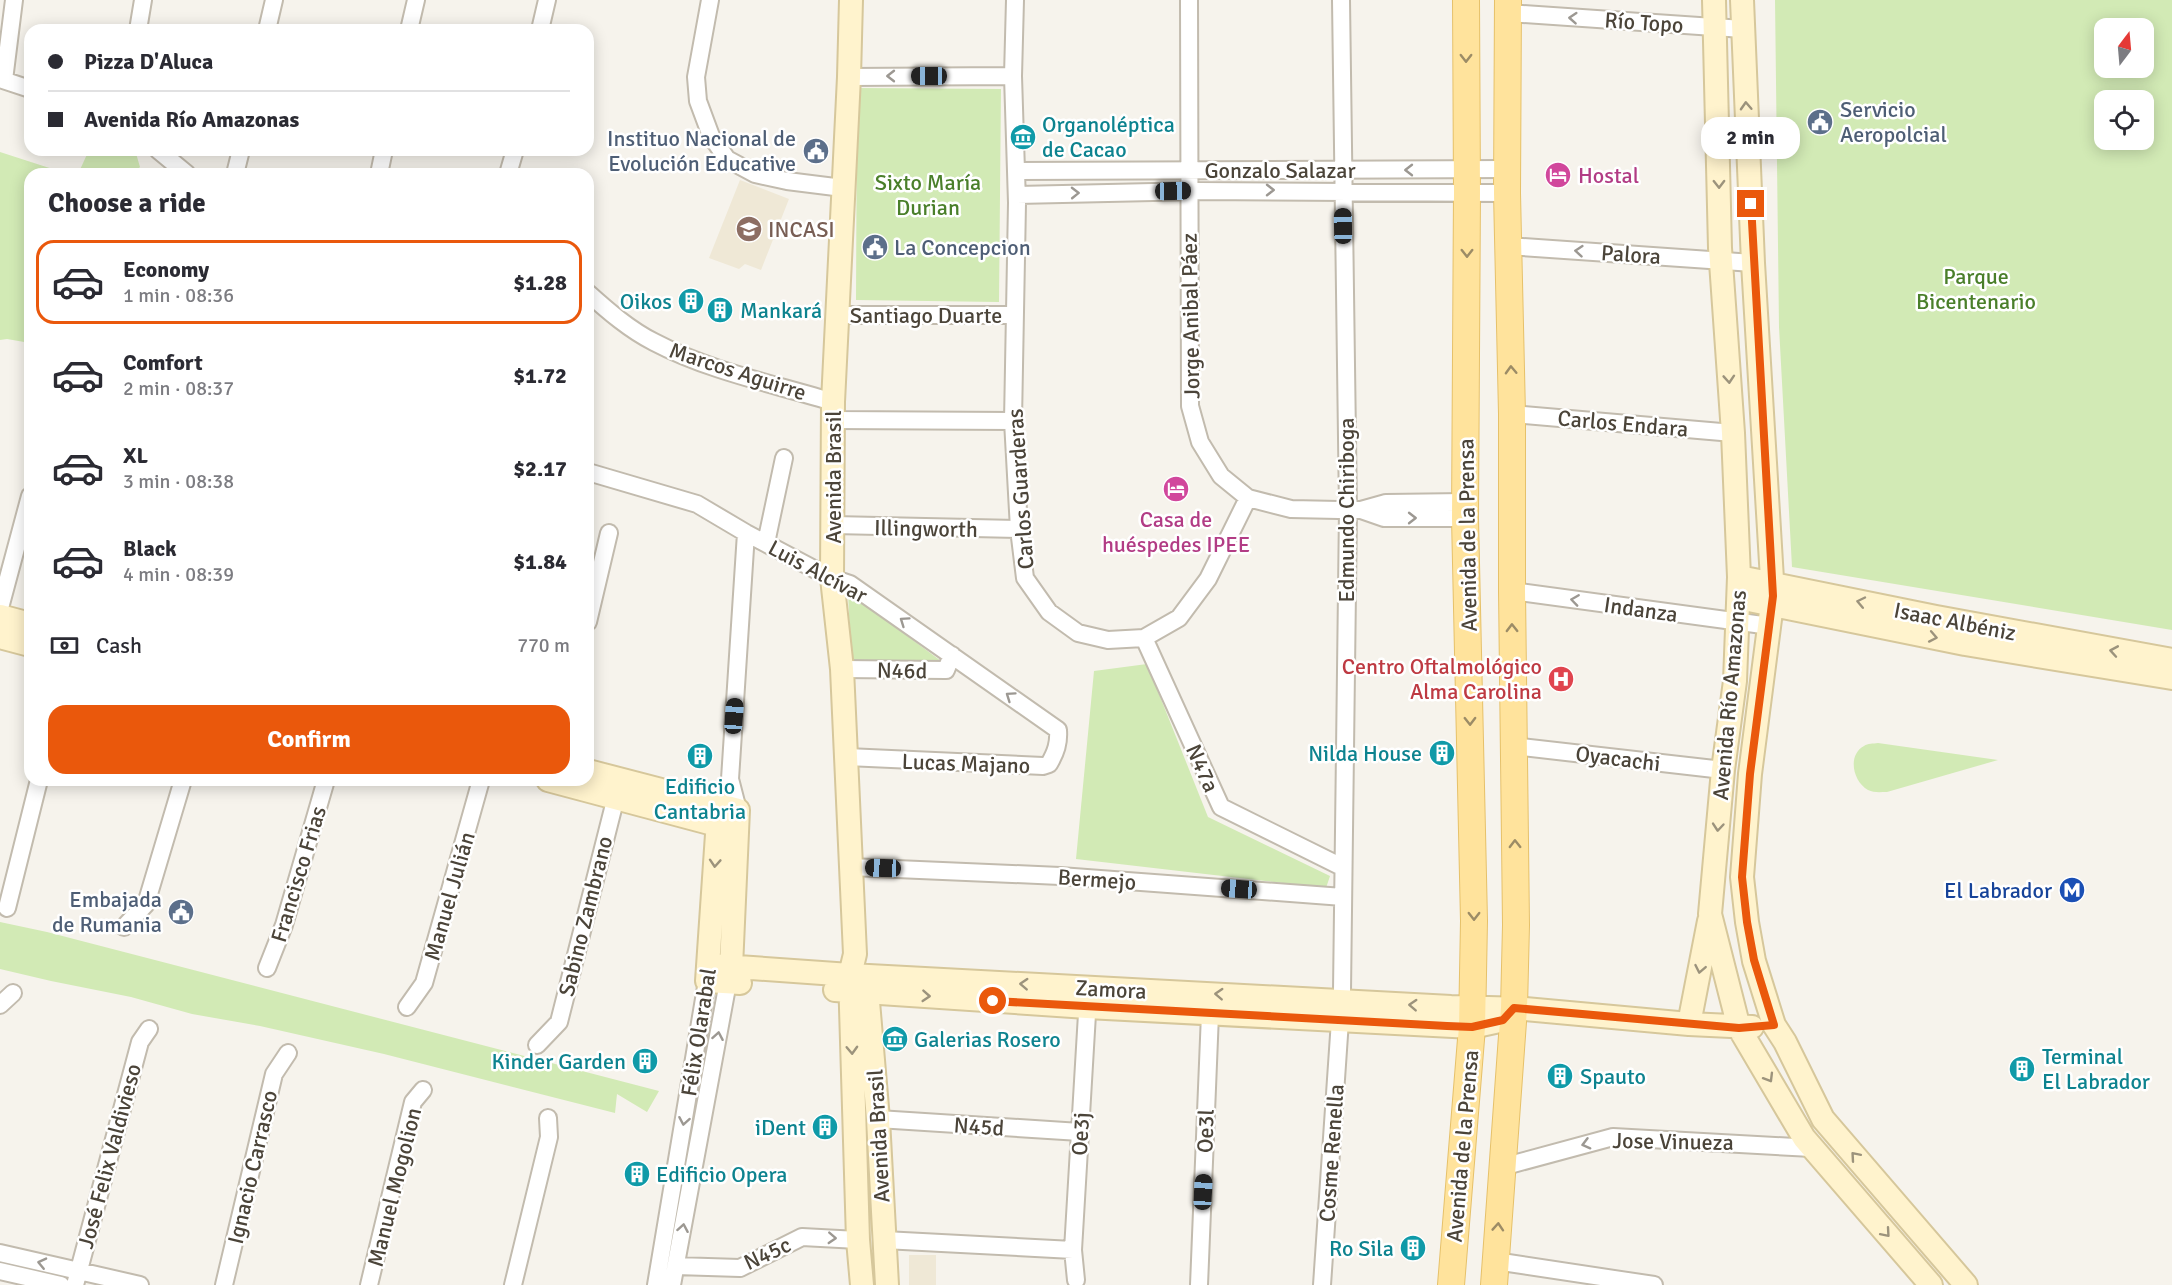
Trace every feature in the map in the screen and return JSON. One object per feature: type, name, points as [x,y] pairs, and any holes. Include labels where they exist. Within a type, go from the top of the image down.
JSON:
[{"type":"main road","name":"Avenida de la Prensa","points":[[1451,1285],[1472,1017],[1474,921],[1465,510],[1466,0]]},
{"type":"main road","name":"Avenida de la Prensa","points":[[1494,1273],[1516,925],[1512,414],[1507,181],[1508,7]]},
{"type":"street","points":[[14,0],[2,80],[24,87]]},
{"type":"street","points":[[139,24],[143,0]]},
{"type":"street","points":[[268,24],[274,0]]},
{"type":"street","points":[[410,24],[416,0]]},
{"type":"street","points":[[541,24],[547,0]]},
{"type":"street","points":[[710,0],[696,77],[698,100],[711,136],[727,159],[755,174],[787,181],[843,188]]},
{"type":"street","name":"Avenida Brasil","points":[[851,0],[833,411],[832,578],[842,669],[850,867],[858,978],[878,1119],[887,1285]]},
{"type":"street","name":"Carlos Guarderas","points":[[1015,0],[1013,76],[1017,195],[1013,421],[1019,529],[1025,578],[1049,612],[1078,633],[1108,640],[1144,638],[1179,618],[1208,579],[1248,498]]},
{"type":"street","name":"Jorge Anibal Páez","points":[[1189,0],[1190,406],[1200,442],[1221,476],[1248,498],[1291,509],[1354,510],[1386,503],[1465,510]]},
{"type":"street","name":"Edmundo Chiriboga","points":[[1341,0],[1342,190],[1354,510],[1342,867],[1341,1010]]},
{"type":"street","name":"Avenida Río Amazonas","points":[[1714,0],[1721,261],[1733,433],[1739,587],[1735,681],[1723,770],[1710,914],[1739,1028],[1812,1148],[1931,1285]]},
{"type":"street","name":"Avenida Río Amazonas","points":[[1742,0],[1753,263],[1772,605],[1750,774],[1742,877],[1747,922],[1754,960],[1774,1025],[1785,1042],[1822,1119],[1965,1283]]},
{"type":"street","name":"Río Topo","points":[[1508,7],[1743,29]]},
{"type":"street","points":[[849,77],[1013,76]]},
{"type":"street","points":[[165,156],[180,168]]},
{"type":"street","name":"Gonzalo Salazar","points":[[1017,171],[1343,170],[1467,181],[1507,181]]},
{"type":"street","name":"Gonzalo Salazar","points":[[1017,195],[1342,190],[1467,181],[1507,181]]},
{"type":"street","name":"Palora","points":[[1508,246],[1753,263]]},
{"type":"street","name":"Marcos Aguirre","points":[[594,299],[609,313],[653,342],[698,362],[833,411],[1013,421]]},
{"type":"street","name":"Santiago Duarte","points":[[838,315],[1015,315]]},
{"type":"street","name":"Carlos Endara","points":[[1512,414],[1733,433]]},
{"type":"street","points":[[766,543],[784,458]]},
{"type":"street","name":"Luis Alcívar","points":[[594,474],[697,504],[746,533],[832,578],[850,584],[1058,730]]},
{"type":"street","points":[[0,608],[24,518]]},
{"type":"street","name":"Illingworth","points":[[833,525],[1019,529]]},
{"type":"street","points":[[594,597],[609,533]]},
{"type":"street","name":"Félix Olarabal","points":[[672,1285],[719,974],[746,533]]},
{"type":"street","name":"Isaac Albéniz","points":[[1739,587],[1772,605],[1936,618],[2157,663],[2172,678]]},
{"type":"street","name":"Indanza","points":[[1512,591],[1737,623],[1772,605]]},
{"type":"street","points":[[0,616],[24,622]]},
{"type":"street","points":[[0,637],[24,643]]},
{"type":"street","name":"N47a","points":[[1144,638],[1221,807],[1342,867]]},
{"type":"street","name":"N46d","points":[[842,669],[946,670],[952,655]]},
{"type":"street","name":"Lucas Majano","points":[[847,757],[1043,766],[1049,764],[1055,755],[1058,730]]},
{"type":"street","name":"Oyacachi","points":[[1513,746],[1723,770]]},
{"type":"street","points":[[594,774],[618,788]]},
{"type":"street","points":[[594,785],[618,788],[728,817]]},
{"type":"street","points":[[7,908],[38,786]]},
{"type":"street","points":[[124,927],[146,904],[181,786]]},
{"type":"street","name":"Francisco Frias","points":[[267,968],[284,925],[324,786]]},
{"type":"street","name":"Manuel Julián","points":[[407,1007],[424,982],[479,786]]},
{"type":"street","name":"Sabino Zambrano","points":[[537,1045],[559,1022],[618,788]]},
{"type":"street","name":"Bermejo","points":[[850,867],[1059,876],[1343,897]]},
{"type":"street","points":[[1689,1024],[1710,914]]},
{"type":"street","name":"Félix Olarabal","points":[[656,1285],[719,974]]},
{"type":"street","name":"Zamora","points":[[719,974],[858,978],[1088,997],[1472,1017],[1509,1014],[1739,1028],[1774,1025]]},
{"type":"street","name":"Avenida Brasil","points":[[858,978],[858,1240],[862,1285]]},
{"type":"street","points":[[0,1005],[13,993]]},
{"type":"street","name":"Zamora","points":[[1088,997],[1210,1014],[1341,1010]]},
{"type":"street","name":"Oe3j","points":[[1076,1280],[1073,1250],[1088,997]]},
{"type":"street","name":"Cosme Renella","points":[[1322,1285],[1341,1010]]},
{"type":"street","name":"Oe3l","points":[[1199,1285],[1210,1014]]},
{"type":"street","name":"José Felix Valdivieso","points":[[76,1278],[140,1042],[149,1029]]},
{"type":"street","name":"Ignacio Carrasco","points":[[224,1285],[274,1074],[288,1053]]},
{"type":"street","name":"Manuel Mogolion","points":[[369,1285],[413,1102],[423,1090]]},
{"type":"street","points":[[513,1285],[549,1137],[548,1118]]},
{"type":"street","name":"N45d","points":[[878,1119],[1080,1132]]},
{"type":"street","name":"Jose Vinueza","points":[[1502,1167],[1613,1137],[1812,1148]]},
{"type":"street","name":"N45c","points":[[676,1266],[740,1268],[802,1237],[858,1240]]},
{"type":"street","points":[[884,1240],[1073,1250]]},
{"type":"street","points":[[0,1253],[76,1278],[140,1285]]},
{"type":"street","points":[[1494,1273],[1654,1285]]},
{"type":"street","points":[[5,1276],[61,1285]]},
{"type":"shaded area","name":"INCASI","points":[[740,180],[789,199],[761,270],[745,264],[739,269],[709,258]]},
{"type":"shaded area","points":[[909,1255],[936,1255],[936,1285],[909,1285]]},
{"type":"green space","name":"Parque Bicentenario","points":[[1775,0],[2172,0],[2172,630],[1792,567],[1779,327]]},
{"type":"green space","name":"Sixto María Durian","points":[[857,88],[1001,89],[999,302],[856,300]]},
{"type":"green space","points":[[0,152],[49,168],[24,168],[24,342],[0,340]]},
{"type":"green space","points":[[86,156],[137,156],[140,167],[139,168],[81,168]]},
{"type":"green space","points":[[848,592],[941,661],[851,661]]},
{"type":"green space","points":[[1147,664],[1208,817],[1330,876],[1326,888],[1076,859],[1094,671]]},
{"type":"green space","points":[[1878,743],[1998,760],[1887,792],[1875,792],[1868,790],[1859,781],[1854,762],[1855,756],[1864,746]]},
{"type":"green space","points":[[0,922],[47,932],[659,1091],[647,1112],[617,1094],[615,1113],[384,1054],[260,1026],[192,1014],[131,997],[0,969]]},
{"type":"place","name":"Servicio Aeropolcial","points":[[1820,122]]},
{"type":"place","name":"Organoléptica de Cacao","points":[[1023,137]]},
{"type":"place","name":"Instituo Nacional de Evolución Educative","points":[[816,151]]},
{"type":"place","name":"Hostal","points":[[1558,175]]},
{"type":"place","name":"INCASI","points":[[749,229]]},
{"type":"place","name":"La Concepcion","points":[[875,247]]},
{"type":"place","name":"Oikos","points":[[691,301]]},
{"type":"place","name":"Mankará","points":[[720,310]]},
{"type":"place","name":"Casa de huéspedes IPEE","points":[[1176,489]]},
{"type":"place","name":"Centro Oftalmológico Alma Carolina","points":[[1561,679]]},
{"type":"place","name":"Nilda House","points":[[1442,753]]},
{"type":"place","name":"Edificio Cantabria","points":[[700,756]]},
{"type":"place","name":"El Labrador","points":[[2072,890]]},
{"type":"place","name":"Embajada de Rumania","points":[[181,912]]},
{"type":"place","name":"Galerias Rosero","points":[[895,1039]]},
{"type":"place","name":"Kinder Garden","points":[[645,1061]]},
{"type":"place","name":"Terminal El Labrador","points":[[2022,1069]]},
{"type":"place","name":"Spauto","points":[[1560,1076]]},
{"type":"place","name":"iDent","points":[[825,1127]]},
{"type":"place","name":"Edificio Opera","points":[[637,1174]]},
{"type":"place","name":"Ro Sila","points":[[1413,1248]]},
{"type":"route","points":[[993,1001],[1472,1027],[1503,1020],[1514,1008],[1739,1028],[1774,1025],[1754,960],[1742,877],[1750,774],[1773,596],[1751,204]]}]
